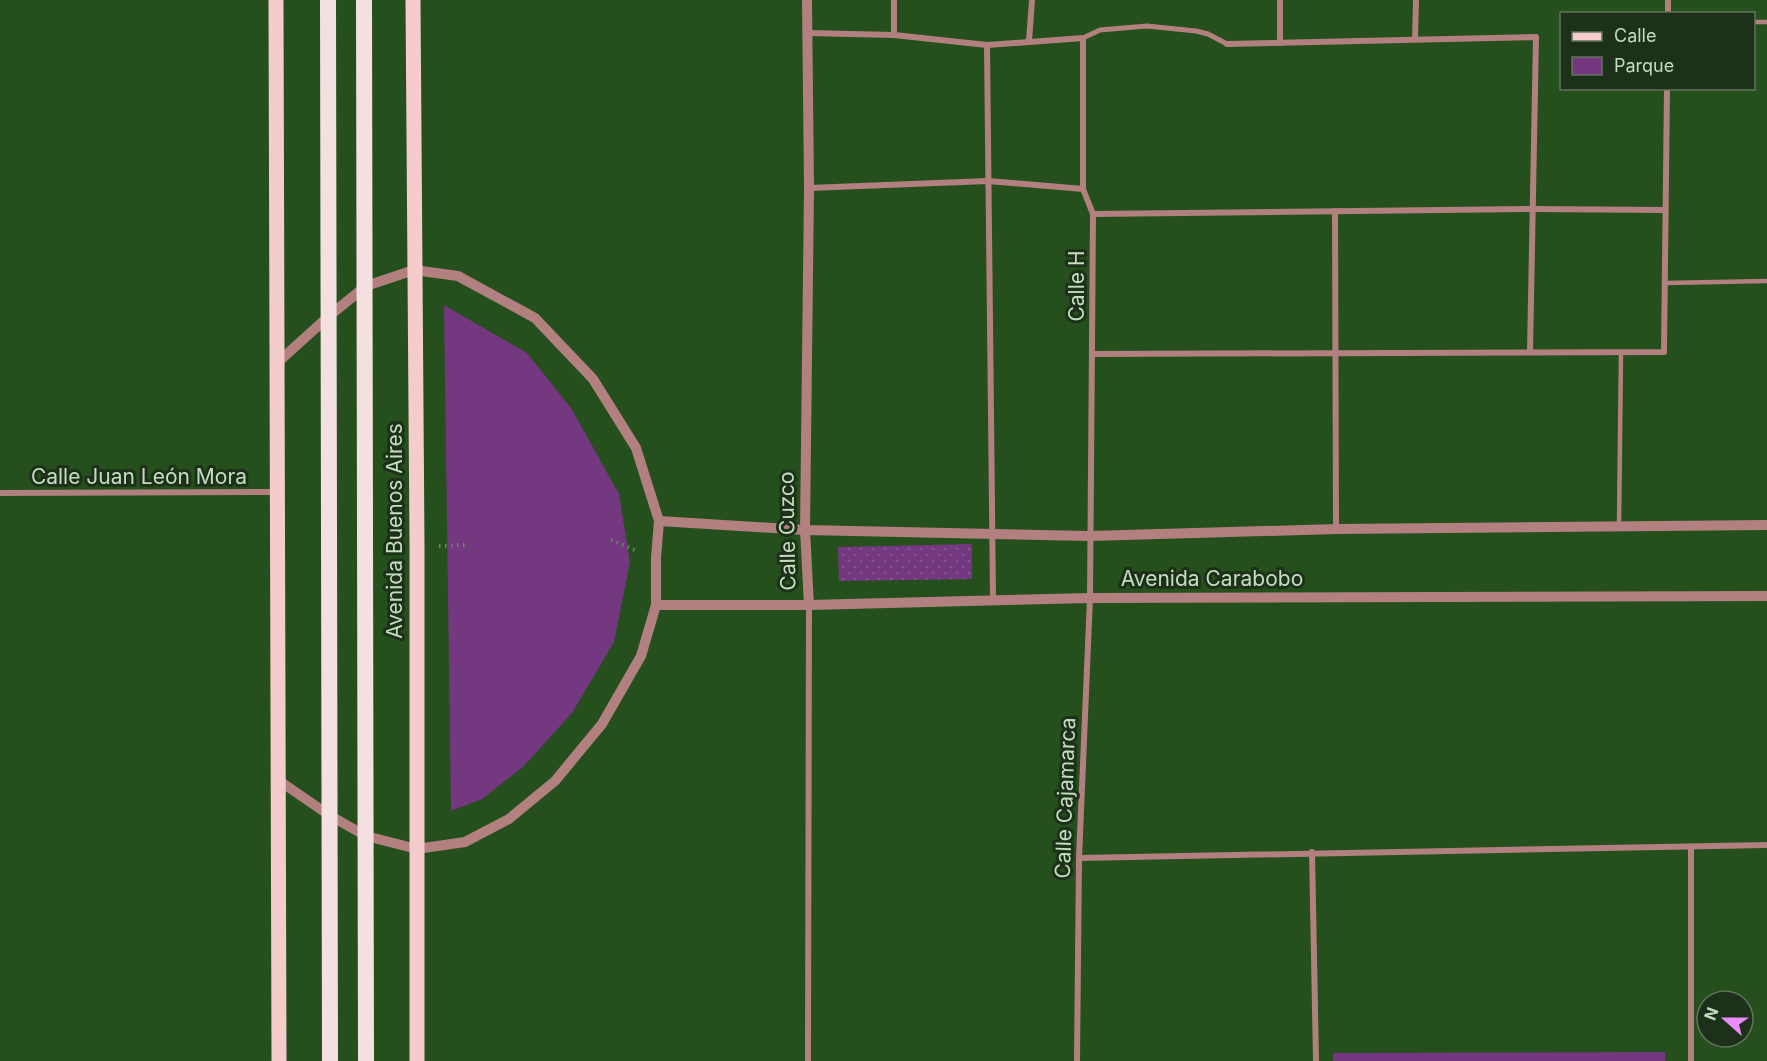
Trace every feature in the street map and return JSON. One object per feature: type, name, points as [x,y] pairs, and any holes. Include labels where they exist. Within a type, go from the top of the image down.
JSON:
[{"type":"highway","points":[[328,0],[330,1061]]},
{"type":"highway","name":"Avenida Buenos Aires","points":[[364,0],[366,1061]]},
{"type":"main road","points":[[276,0],[279,1061]]},
{"type":"main road","name":"Avenida Buenos Aires","points":[[413,0],[417,546],[417,1061]]},
{"type":"street","name":"Calle Cuzco","points":[[807,0],[805,530],[808,605],[808,1061]]},
{"type":"street","points":[[894,0],[894,35]]},
{"type":"street","points":[[1029,41],[1032,0]]},
{"type":"street","points":[[1280,0],[1280,44]]},
{"type":"street","points":[[1415,39],[1416,0]]},
{"type":"street","points":[[807,33],[894,35],[987,45],[1083,38],[1100,30],[1146,27],[1196,31],[1208,34],[1227,44],[1536,37],[1530,352]]},
{"type":"street","name":"Calle H","points":[[1083,38],[1083,189],[1093,214],[1090,536]]},
{"type":"street","points":[[987,45],[993,599]]},
{"type":"street","points":[[1092,354],[1664,352],[1667,90]]},
{"type":"street","points":[[808,188],[988,181],[1083,189]]},
{"type":"street","points":[[1093,214],[1533,209],[1665,210]]},
{"type":"street","points":[[1335,211],[1336,529]]},
{"type":"street","points":[[277,363],[328,316],[366,286],[414,270],[458,276],[535,318],[593,379],[636,448],[659,521],[656,605],[641,656],[602,724],[555,781],[509,819],[465,842],[417,849],[366,836],[329,815],[278,780]]},
{"type":"street","name":"Calle Juan León Mora","points":[[0,493],[278,492]]},
{"type":"street","name":"Avenida Carabobo","points":[[659,521],[805,530],[1090,536],[1336,529],[1767,525]]},
{"type":"street","name":"Calle Cajamarca","points":[[1077,1061],[1079,858],[1090,598],[1090,536]]},
{"type":"street","name":"Avenida Carabobo","points":[[656,605],[808,605],[1090,598],[1767,596]]},
{"type":"street","points":[[1079,858],[1767,845]]},
{"type":"street","points":[[1690,847],[1691,1061]]},
{"type":"street","points":[[1312,852],[1316,1061]]},
{"type":"lane","points":[[1665,283],[1767,280]]},
{"type":"lane","points":[[1618,526],[1622,352]]},
{"type":"green space","points":[[444,305],[527,353],[571,408],[619,494],[630,562],[614,642],[572,713],[524,766],[482,799],[451,811]]},
{"type":"green space","points":[[972,544],[972,579],[839,581],[838,547]]},
{"type":"green space","points":[[1665,1052],[1665,1061],[1333,1061],[1333,1053]]}]
